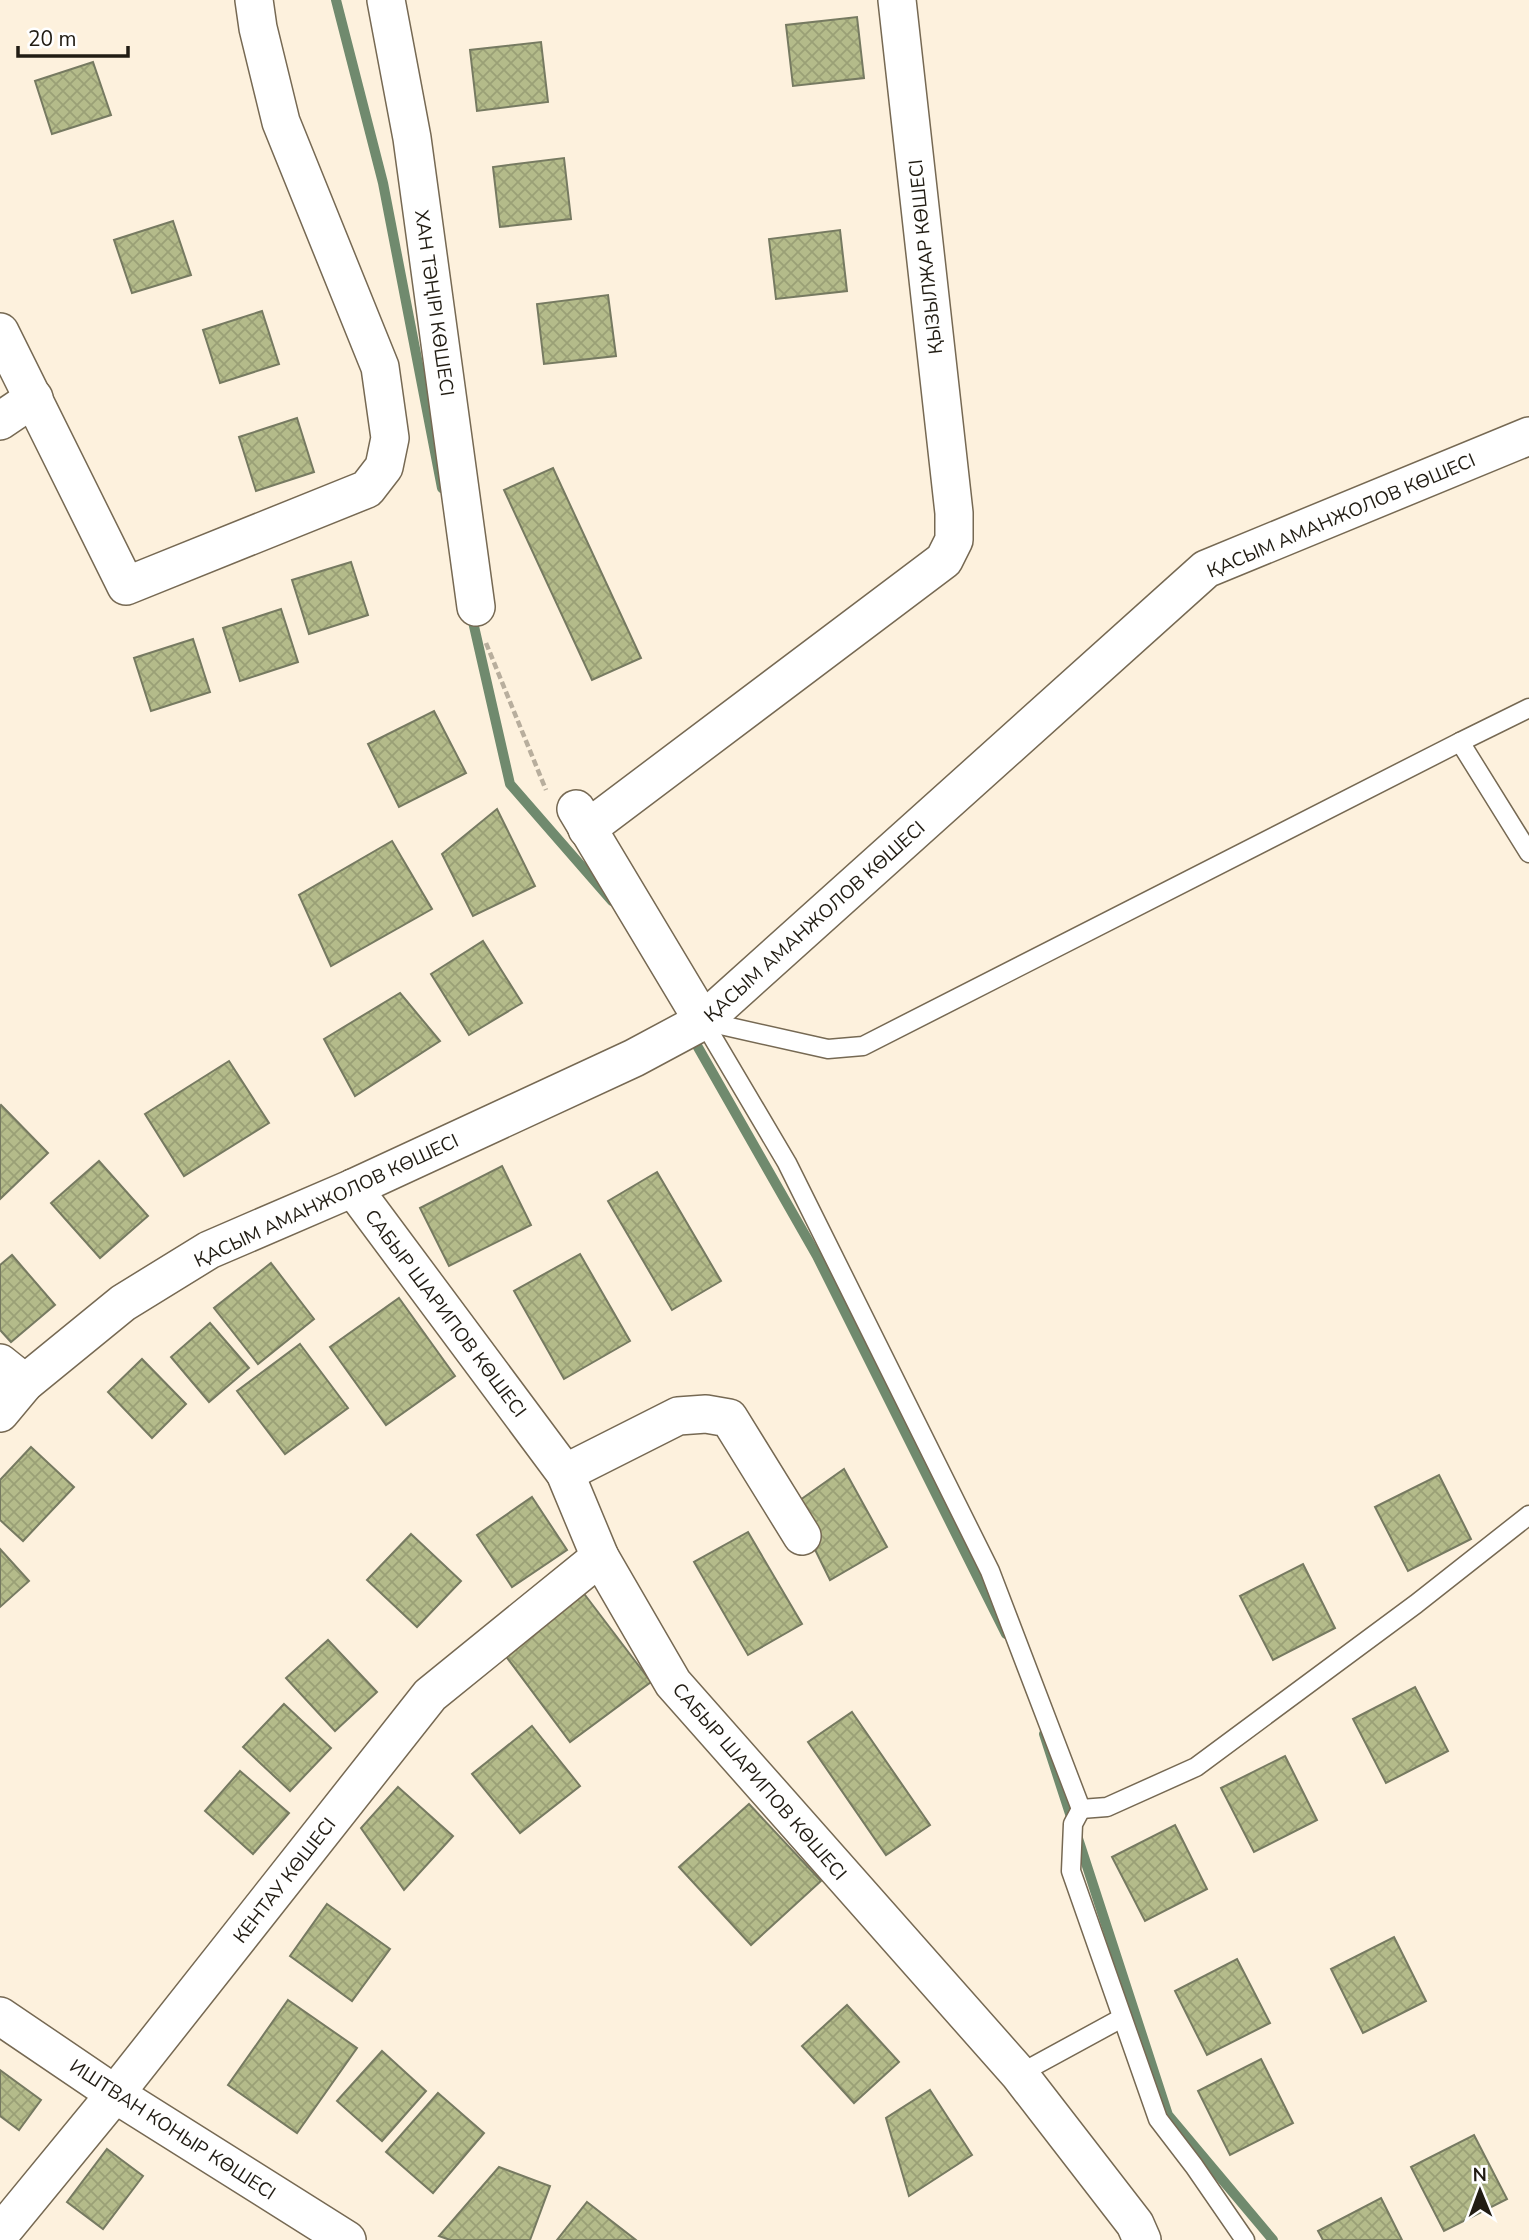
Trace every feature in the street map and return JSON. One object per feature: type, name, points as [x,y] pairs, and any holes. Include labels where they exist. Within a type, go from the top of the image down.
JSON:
[{"type":"street","points":[[0,332],[126,586],[367,489],[384,467],[390,438],[380,367],[281,122],[258,28],[254,0]]},
{"type":"street","name":"ХАН ТӘҢІРІ КӨШЕСІ","points":[[386,0],[412,138],[476,607]]},
{"type":"street","name":"ҚЫЗЫЛЖАР КӨШЕСІ","points":[[581,819],[944,560],[954,540],[954,513],[897,0]]},
{"type":"street","points":[[0,421],[34,398]]},
{"type":"street","name":"ҚАСЫМ АМАНЖОЛОВ КӨШЕСІ","points":[[0,1413],[12,1373],[209,1250],[353,1188],[634,1058],[697,1024],[1206,569],[1529,436]]},
{"type":"street","points":[[581,819],[697,1024]]},
{"type":"street","name":"САБЫР ШАРИПОВ КӨШЕСІ","points":[[353,1188],[565,1474],[600,1557],[673,1683],[1019,2074],[1135,2224],[1142,2240]]},
{"type":"street","points":[[565,1474],[678,1416],[706,1414],[729,1418],[802,1536]]},
{"type":"street","name":"КЕНТАУ КӨШЕСІ","points":[[0,2234],[115,2094],[430,1695],[600,1557]]},
{"type":"street","name":"ИШТВАН КОНЫР КӨШЕСІ","points":[[0,2016],[115,2094],[348,2240]]},
{"type":"lane","points":[[697,1024],[828,1049],[863,1046],[1529,708]]},
{"type":"lane","points":[[1460,742],[1529,853]]},
{"type":"lane","points":[[697,1024],[787,1163],[990,1571],[1082,1810]]},
{"type":"lane","points":[[1082,1810],[1107,1807],[1196,1767],[1416,1604],[1529,1515]]},
{"type":"lane","points":[[1082,1810],[1073,1824],[1071,1871],[1158,2119],[1245,2240]]},
{"type":"lane","points":[[1019,2074],[1122,2018]]},
{"type":"path","points":[[476,607],[487,648],[548,794],[581,819]]},
{"type":"building","points":[[857,17],[864,78],[793,86],[786,25]]},
{"type":"building","points":[[541,42],[548,102],[477,111],[470,50]]},
{"type":"building","points":[[93,62],[111,115],[52,134],[35,81]]},
{"type":"building","points":[[564,158],[571,219],[500,227],[493,167]]},
{"type":"building","points":[[173,221],[191,275],[132,293],[114,240]]},
{"type":"building","points":[[840,230],[847,291],[776,299],[769,239]]},
{"type":"building","points":[[608,295],[616,356],[544,364],[537,304]]},
{"type":"building","points":[[262,311],[279,364],[220,383],[203,330]]},
{"type":"building","points":[[297,418],[314,472],[256,491],[239,437]]},
{"type":"building","points":[[553,468],[641,658],[592,680],[504,490]]},
{"type":"building","points":[[351,562],[368,615],[309,634],[292,580]]},
{"type":"building","points":[[281,609],[298,662],[240,681],[223,628]]},
{"type":"building","points":[[193,639],[210,692],[151,711],[134,658]]},
{"type":"building","points":[[434,711],[466,773],[399,807],[368,744]]},
{"type":"building","points":[[497,809],[535,886],[473,916],[442,854]]},
{"type":"building","points":[[392,841],[432,909],[331,966],[299,895]]},
{"type":"building","points":[[483,941],[522,1003],[469,1035],[431,974]]},
{"type":"building","points":[[400,993],[440,1041],[355,1096],[324,1039]]},
{"type":"building","points":[[229,1061],[269,1123],[184,1176],[145,1114]]},
{"type":"building","points":[[0,1106],[48,1153],[0,1199]]},
{"type":"building","points":[[99,1161],[148,1216],[100,1258],[51,1203]]},
{"type":"building","points":[[502,1166],[531,1225],[449,1266],[420,1208]]},
{"type":"building","points":[[657,1172],[721,1281],[672,1310],[608,1201]]},
{"type":"building","points":[[580,1254],[630,1341],[564,1379],[514,1291]]},
{"type":"building","points":[[12,1255],[55,1305],[11,1342],[0,1330],[0,1265]]},
{"type":"building","points":[[271,1263],[314,1319],[258,1364],[214,1308]]},
{"type":"building","points":[[399,1298],[455,1376],[386,1425],[330,1347]]},
{"type":"building","points":[[210,1323],[249,1368],[209,1402],[171,1357]]},
{"type":"building","points":[[300,1344],[348,1408],[285,1454],[237,1391]]},
{"type":"building","points":[[142,1359],[186,1404],[152,1438],[108,1392]]},
{"type":"building","points":[[31,1447],[74,1487],[23,1541],[0,1520],[0,1480]]},
{"type":"building","points":[[844,1469],[887,1547],[830,1580],[793,1505]]},
{"type":"building","points":[[1439,1475],[1471,1539],[1408,1571],[1375,1507]]},
{"type":"building","points":[[532,1497],[567,1550],[512,1587],[477,1535]]},
{"type":"building","points":[[748,1532],[802,1624],[748,1655],[694,1562]]},
{"type":"building","points":[[411,1534],[461,1581],[417,1627],[367,1580]]},
{"type":"building","points":[[0,1549],[29,1581],[0,1607]]},
{"type":"building","points":[[1303,1564],[1335,1628],[1273,1660],[1240,1596]]},
{"type":"building","points":[[582,1591],[651,1682],[570,1742],[502,1651]]},
{"type":"building","points":[[328,1640],[377,1692],[335,1731],[286,1678]]},
{"type":"building","points":[[1415,1687],[1448,1751],[1386,1783],[1353,1719]]},
{"type":"building","points":[[284,1704],[331,1748],[290,1791],[243,1747]]},
{"type":"building","points":[[852,1712],[930,1825],[886,1855],[808,1742]]},
{"type":"building","points":[[532,1726],[580,1786],[520,1833],[472,1774]]},
{"type":"building","points":[[1285,1756],[1317,1820],[1254,1852],[1221,1788]]},
{"type":"building","points":[[240,1771],[289,1813],[253,1854],[205,1811]]},
{"type":"building","points":[[398,1787],[453,1836],[404,1890],[361,1828]]},
{"type":"building","points":[[749,1804],[821,1881],[751,1945],[679,1867]]},
{"type":"building","points":[[1175,1825],[1207,1889],[1145,1921],[1112,1857]]},
{"type":"building","points":[[327,1904],[390,1949],[352,2001],[290,1956]]},
{"type":"building","points":[[1394,1937],[1426,2001],[1363,2033],[1331,1969]]},
{"type":"building","points":[[1237,1959],[1270,2023],[1207,2055],[1175,1991]]},
{"type":"building","points":[[288,2000],[357,2048],[297,2133],[228,2085]]},
{"type":"building","points":[[847,2005],[899,2062],[854,2103],[802,2046]]},
{"type":"building","points":[[382,2051],[426,2091],[382,2141],[337,2101]]},
{"type":"building","points":[[1261,2059],[1293,2123],[1230,2155],[1198,2091]]},
{"type":"building","points":[[0,2070],[41,2100],[19,2130],[0,2116]]},
{"type":"building","points":[[930,2090],[972,2155],[909,2196],[886,2118]]},
{"type":"building","points":[[438,2093],[484,2133],[433,2193],[386,2152]]},
{"type":"building","points":[[1474,2135],[1507,2199],[1444,2231],[1411,2167]]},
{"type":"building","points":[[107,2149],[143,2176],[103,2229],[67,2202]]},
{"type":"building","points":[[499,2167],[550,2186],[530,2240],[450,2240],[439,2236]]},
{"type":"building","points":[[1381,2198],[1402,2240],[1323,2240],[1318,2231]]},
{"type":"building","points":[[587,2202],[636,2240],[557,2240]]},
{"type":"waterway","points":[[336,0],[383,183],[442,488]]},
{"type":"waterway","points":[[471,613],[510,784],[612,901]]},
{"type":"waterway","points":[[691,1035],[817,1256],[1006,1634]]},
{"type":"waterway","points":[[1044,1734],[1168,2115],[1273,2240]]}]
